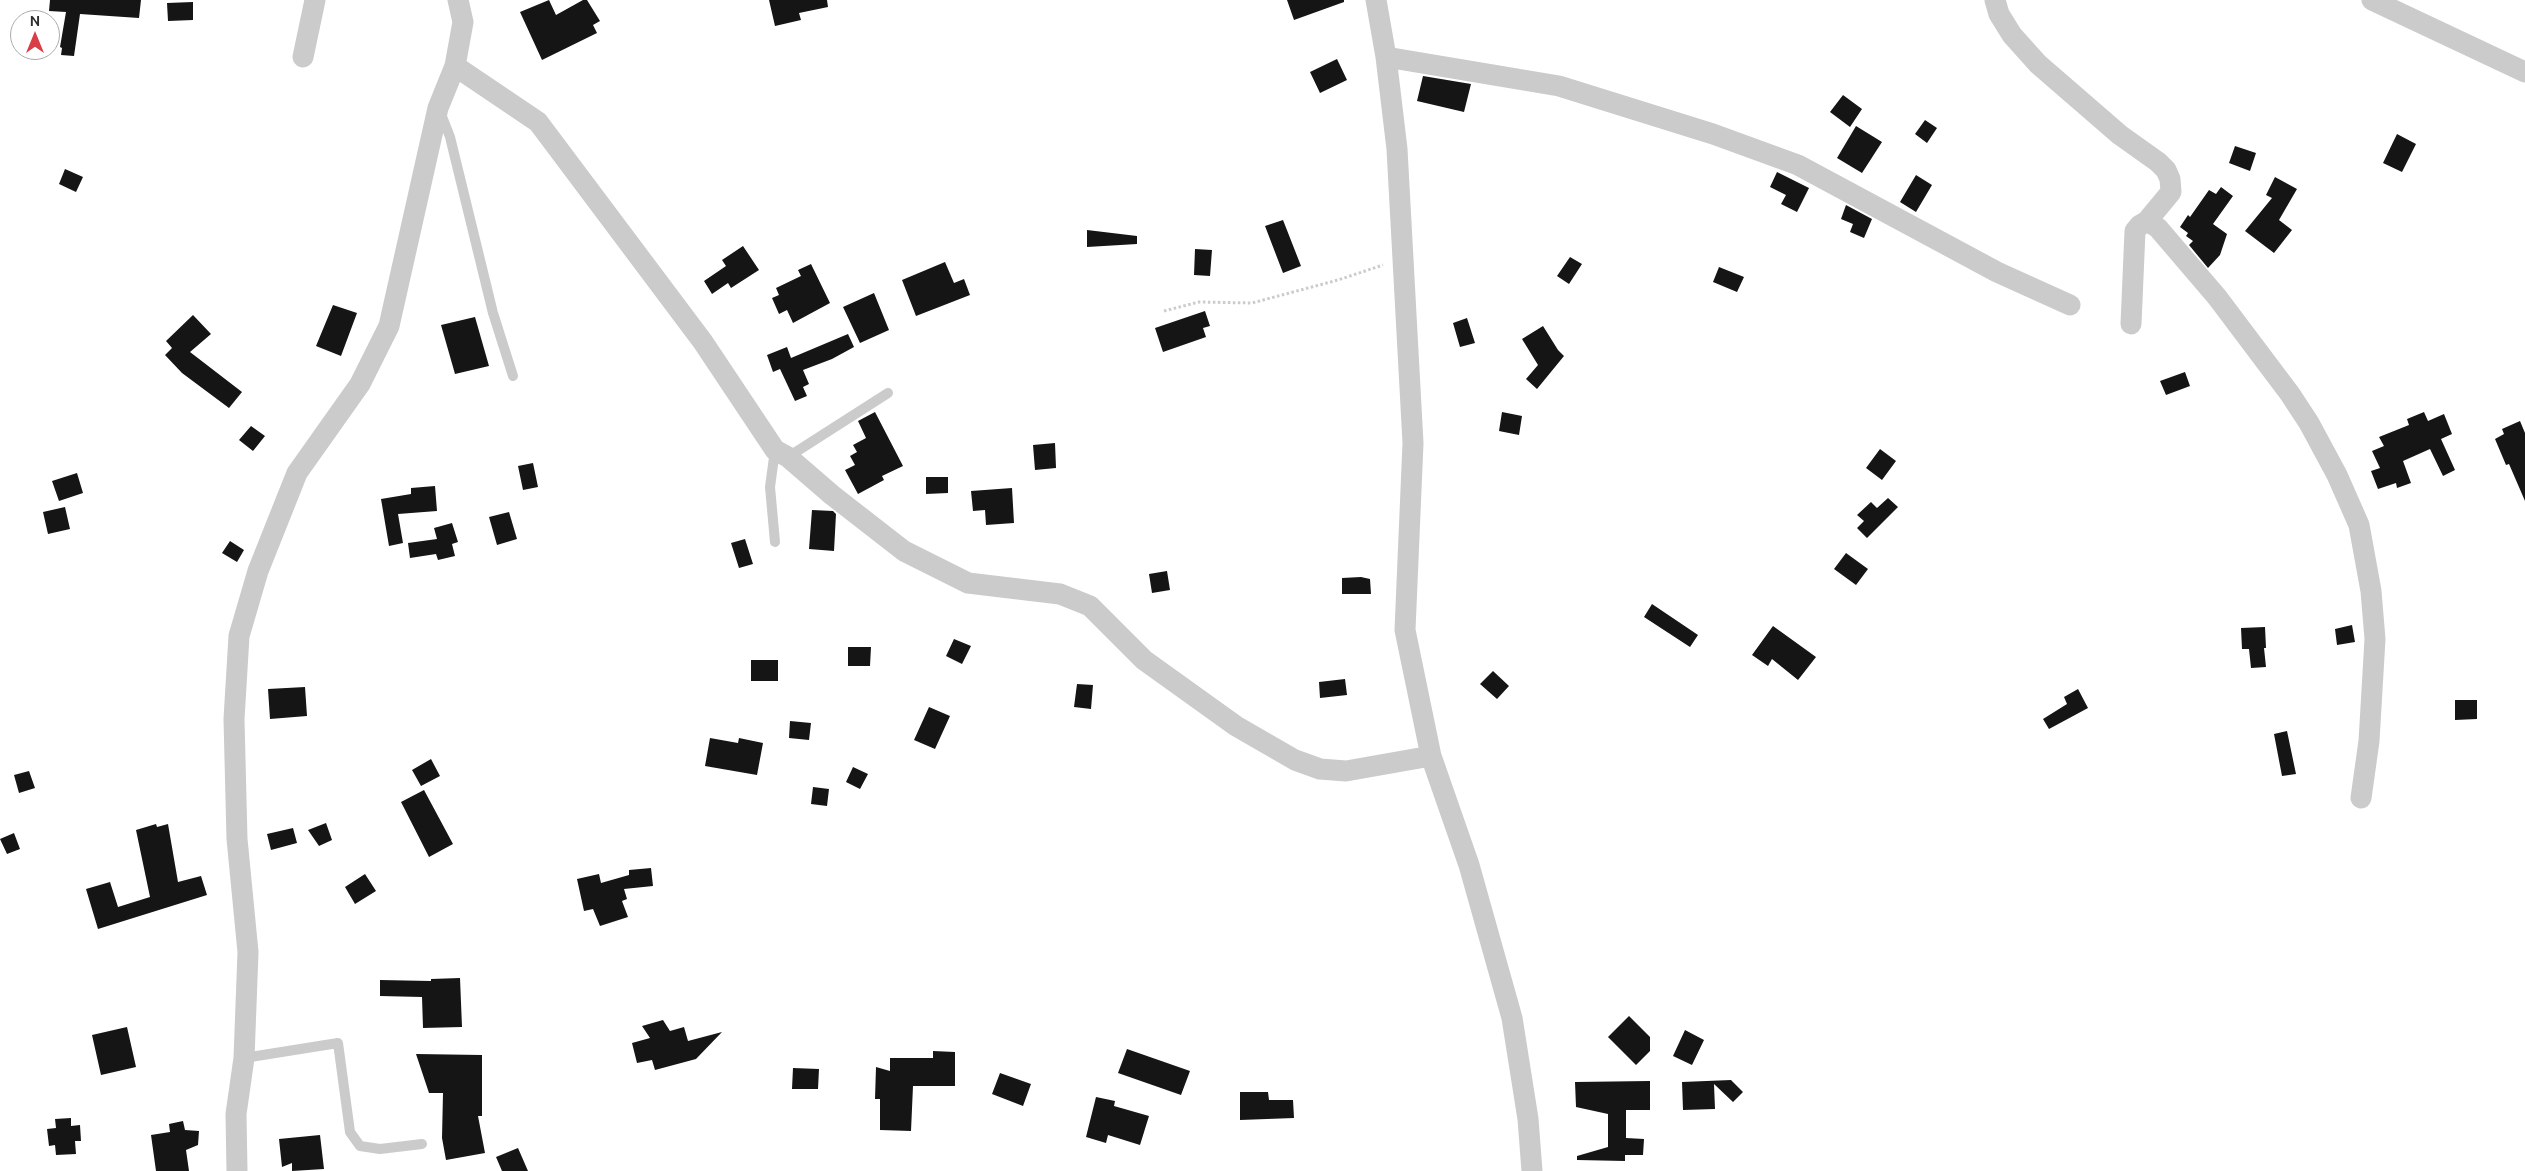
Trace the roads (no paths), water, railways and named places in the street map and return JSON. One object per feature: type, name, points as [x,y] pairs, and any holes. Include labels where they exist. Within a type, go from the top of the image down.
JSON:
[{"type":"street","points":[[303,57],[315,0]]},
{"type":"street","points":[[237,1171],[236,1114],[244,1058],[248,952],[237,839],[234,719],[239,636],[258,571],[297,473],[360,384],[389,326],[438,108],[455,66],[463,22],[458,0]]},
{"type":"street","points":[[1376,0],[1386,57],[1398,149],[1413,444],[1405,630],[1431,756],[1469,865],[1512,1018],[1528,1119],[1532,1171]]},
{"type":"street","points":[[1995,0],[1999,14],[2012,35],[2038,64],[2120,135],[2158,162],[2166,170],[2170,179],[2171,192],[2147,221],[2135,231],[2131,324]]},
{"type":"street","points":[[2372,0],[2525,72]]},
{"type":"street","points":[[1386,57],[1559,86],[1713,134],[1798,165],[1955,250],[2070,305]]},
{"type":"street","points":[[455,66],[538,122],[703,342],[781,453],[904,551],[968,583],[1060,594],[1090,606],[1144,660],[1236,726],[1295,760],[1320,769],[1346,771],[1431,756]]},
{"type":"street","points":[[2147,221],[2158,228],[2217,298],[2290,394],[2309,423],[2337,475],[2359,524],[2371,591],[2375,639],[2369,741],[2361,798]]},
{"type":"lane","points":[[438,108],[450,137],[493,313],[513,376]]},
{"type":"lane","points":[[775,542],[770,487],[781,453],[888,393]]},
{"type":"lane","points":[[244,1058],[338,1043],[350,1132],[360,1146],[380,1150],[422,1144]]}]
